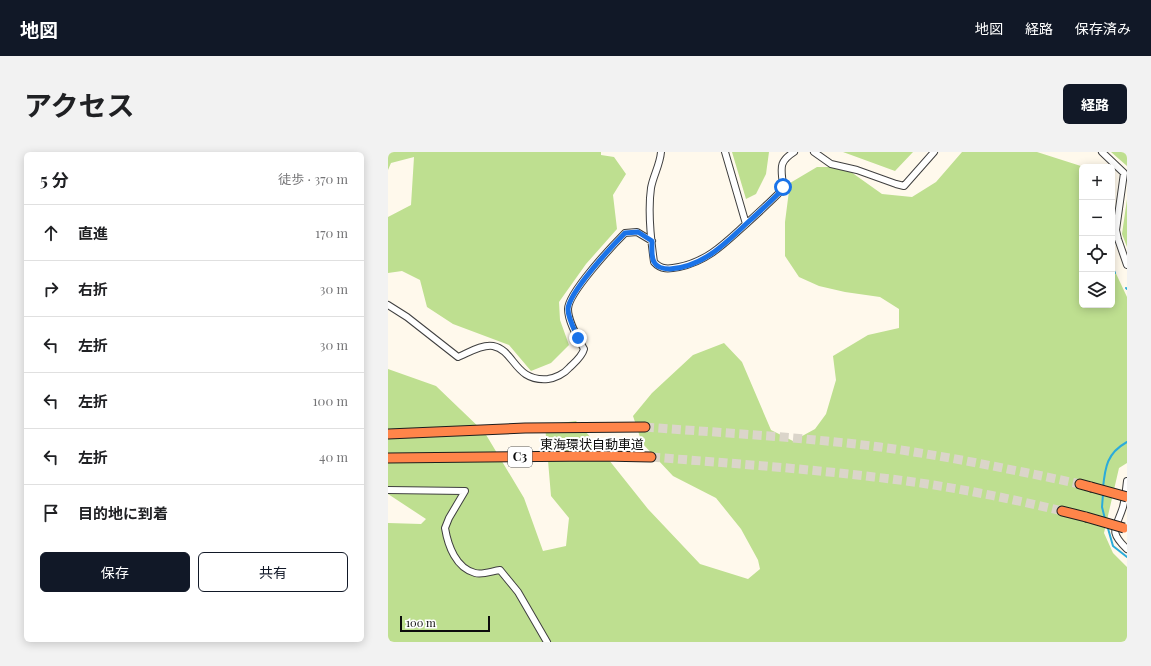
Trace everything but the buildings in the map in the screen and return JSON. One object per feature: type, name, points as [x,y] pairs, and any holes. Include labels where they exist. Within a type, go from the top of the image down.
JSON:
[{"type":"highway","name":"東海環状自動車道","points":[[388,434],[525,428],[645,427]]},
{"type":"highway","name":"東海環状自動車道","points":[[388,458],[651,457]]},
{"type":"highway","points":[[1080,484],[1127,497]]},
{"type":"highway","points":[[1062,511],[1126,528]]},
{"type":"street","points":[[661,152],[651,186],[650,206],[654,262],[657,266],[664,269],[687,266],[704,259],[715,252],[778,194],[783,187],[780,170],[784,162],[794,152]]},
{"type":"street","points":[[725,152],[746,224]]},
{"type":"street","points":[[814,152],[832,164],[857,170],[904,186],[934,152]]},
{"type":"street","points":[[1102,152],[1124,173],[1116,230],[1127,265]]},
{"type":"street","points":[[388,306],[407,317],[458,357],[485,346],[493,346],[501,350],[526,376],[541,380],[551,379],[565,372],[583,354],[584,349],[568,315],[568,308],[570,302],[585,279],[612,246],[625,233],[638,232],[652,241]]},
{"type":"street","points":[[1127,482],[1123,505],[1115,528],[1117,540],[1127,549]]},
{"type":"street","points":[[388,490],[465,491],[449,518],[445,528],[455,559],[465,568],[475,573],[500,570],[518,592],[547,642]]},
{"type":"green space","points":[[388,152],[601,152],[601,155],[614,157],[626,174],[613,195],[617,229],[586,264],[559,302],[560,320],[569,345],[551,363],[531,371],[509,345],[453,324],[427,307],[420,280],[402,271],[388,273],[388,217],[411,205],[414,157],[391,163],[388,170]]},
{"type":"green space","points":[[732,152],[769,152],[766,174],[756,194],[746,199]]},
{"type":"green space","points":[[843,152],[913,152],[895,171]]},
{"type":"green space","points":[[962,152],[1037,152],[1079,165],[1079,308],[1115,308],[1115,271],[1127,297],[1127,463],[1119,468],[1104,533],[1113,553],[1127,567],[1127,642],[388,642],[388,523],[421,524],[426,519],[388,494],[388,369],[436,386],[485,433],[524,498],[543,551],[566,546],[569,518],[551,496],[545,425],[576,421],[648,509],[700,564],[748,579],[760,569],[758,560],[741,529],[716,498],[673,476],[642,443],[633,416],[652,393],[693,355],[724,343],[742,362],[771,430],[793,441],[815,429],[826,414],[836,380],[833,356],[868,335],[899,328],[899,309],[880,297],[845,292],[819,286],[799,277],[785,256],[785,222],[790,183],[817,167],[844,167],[882,194],[912,197],[936,182]]},
{"type":"green space","points":[[1111,152],[1127,152],[1127,166]]},
{"type":"green space","points":[[1127,199],[1127,247],[1122,234]]},
{"type":"waterway","points":[[1103,488],[1108,461],[1115,451],[1127,442]]},
{"type":"waterway","points":[[1103,494],[1102,507],[1105,519]]},
{"type":"waterway","points":[[1107,525],[1113,546],[1127,557]]},
{"type":"tunnel","points":[[645,427],[792,438],[880,447],[955,459],[1080,484]]},
{"type":"tunnel","points":[[651,457],[791,468],[922,483],[1015,500],[1062,511]]},
{"type":"route","points":[[578,338],[568,315],[570,302],[590,272],[625,233],[638,232],[652,241],[654,262],[657,266],[664,269],[673,269],[687,266],[704,259],[728,242],[778,194],[783,187]]}]
